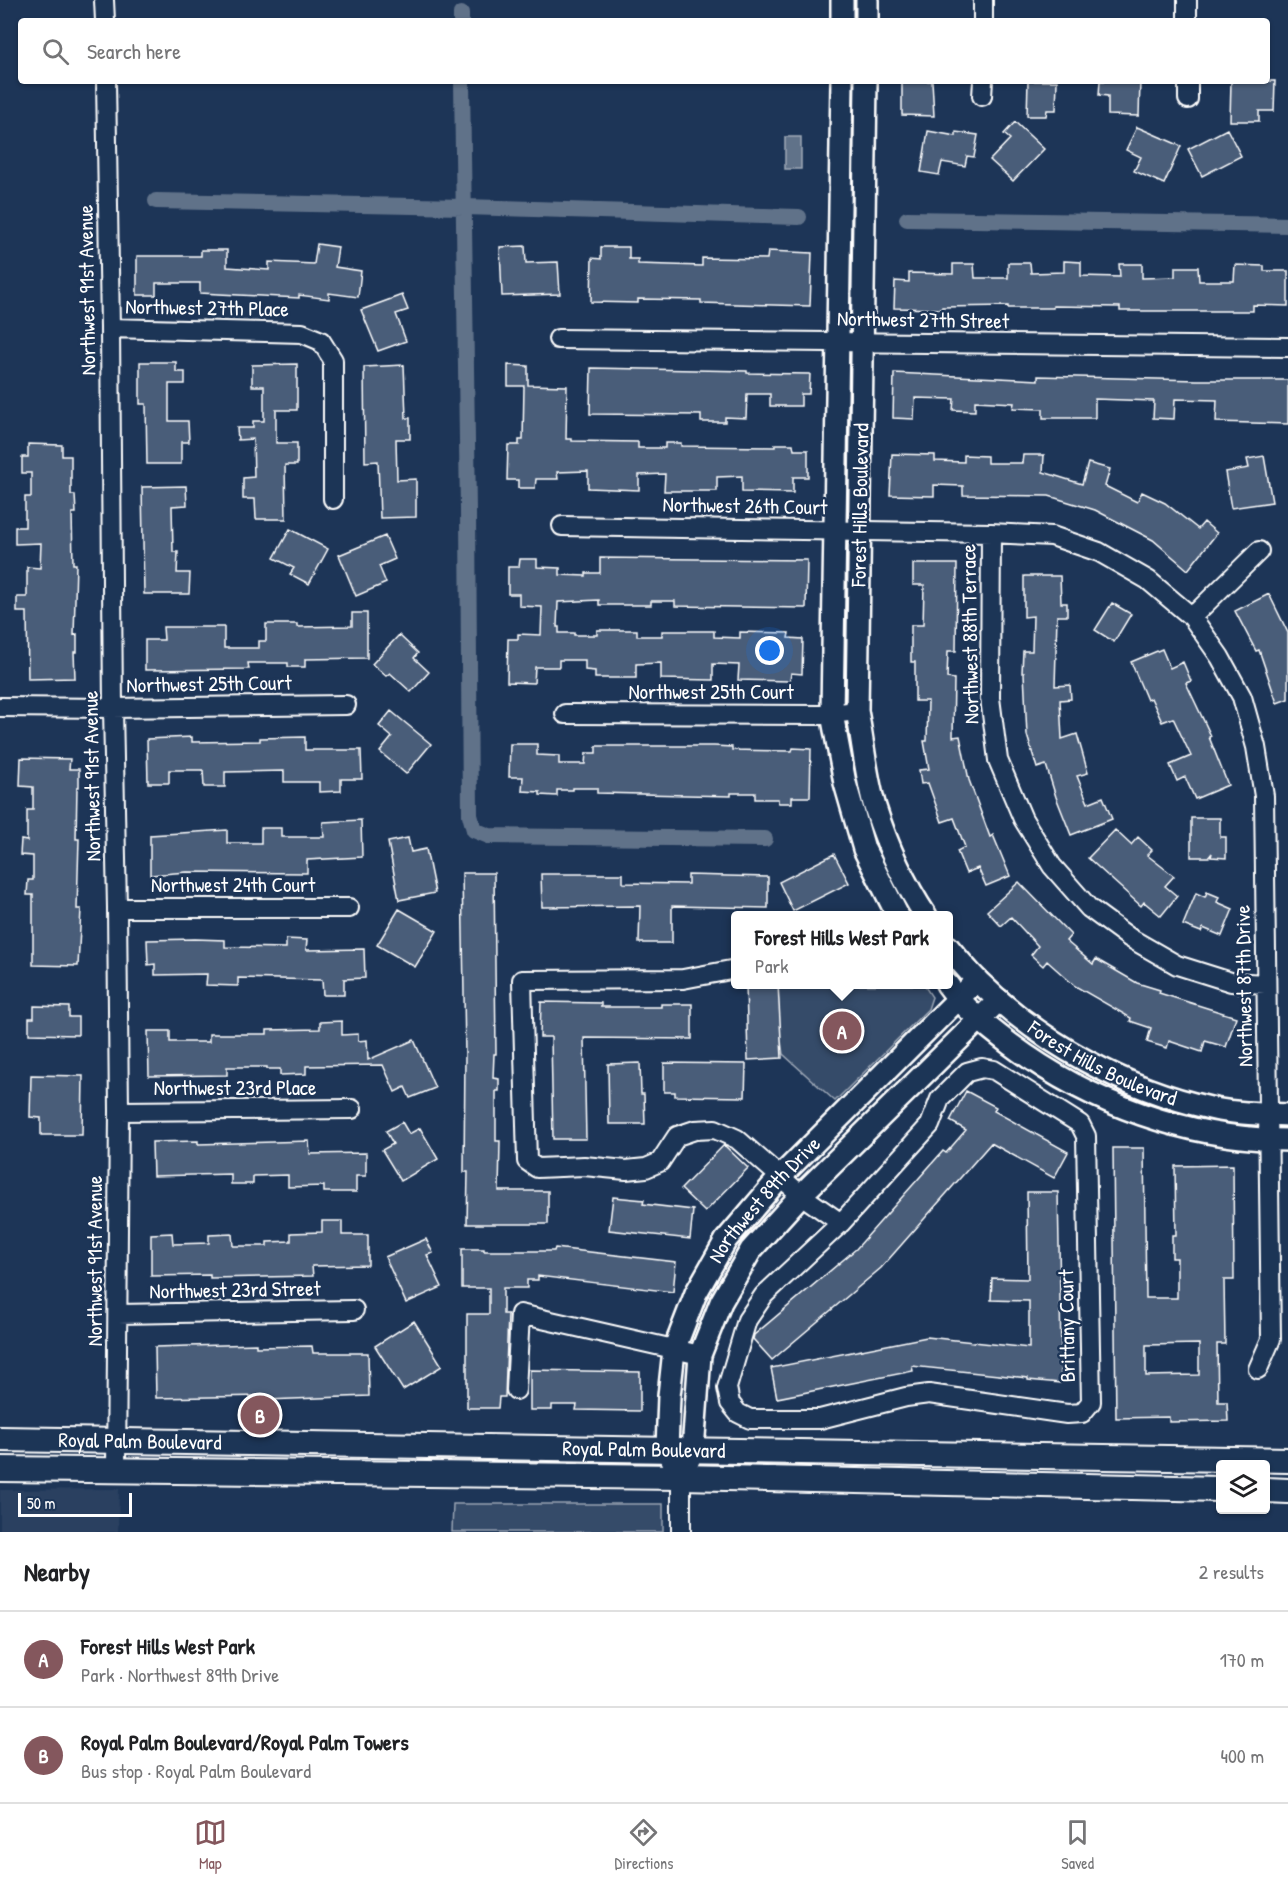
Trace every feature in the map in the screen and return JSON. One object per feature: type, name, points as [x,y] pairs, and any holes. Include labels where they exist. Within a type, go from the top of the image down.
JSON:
[{"type":"main road","name":"Royal Palm Boulevard","points":[[0,1439],[1288,1460]]},
{"type":"main road","name":"Royal Palm Boulevard","points":[[0,1469],[681,1478],[1216,1489]]},
{"type":"main road","points":[[1270,1490],[1288,1491]]},
{"type":"street","points":[[104,0],[105,18]]},
{"type":"street","points":[[842,0],[842,18]]},
{"type":"street","points":[[867,0],[867,18]]},
{"type":"street","points":[[983,0],[983,18]]},
{"type":"street","points":[[1187,0],[1187,18]]},
{"type":"street","name":"Northwest 91st Avenue","points":[[106,84],[112,708],[119,1111],[116,1470]]},
{"type":"street","name":"Forest Hills Boulevard","points":[[842,84],[832,714],[844,783],[864,849],[892,911]]},
{"type":"street","name":"Forest Hills Boulevard","points":[[866,84],[857,711],[874,805],[890,848],[923,911]]},
{"type":"street","name":"Northwest 27th Place","points":[[110,328],[302,333],[321,341],[333,360],[333,499]]},
{"type":"street","name":"Northwest 27th Street","points":[[558,339],[1288,347]]},
{"type":"street","name":"Northwest 26th Court","points":[[562,526],[859,530],[1052,536],[1098,552],[1148,580],[1192,617]]},
{"type":"street","name":"Northwest 88th Terrace","points":[[991,533],[990,698],[998,760],[1023,819],[1052,866],[1089,908],[1130,938],[1177,965],[1231,982],[1265,984]]},
{"type":"street","points":[[1192,617],[1259,551]]},
{"type":"street","name":"Northwest 87th Drive","points":[[1192,617],[1220,657],[1242,697],[1256,747],[1264,796],[1265,984],[1279,1115],[1279,1140],[1270,1339],[1258,1369]]},
{"type":"street","name":"Northwest 25th Court","points":[[0,706],[112,708],[346,705]]},
{"type":"street","name":"Northwest 25th Court","points":[[566,714],[832,714],[857,711]]},
{"type":"street","points":[[897,911],[914,897]]},
{"type":"street","name":"Northwest 24th Court","points":[[117,908],[349,908]]},
{"type":"street","name":"Forest Hills Boulevard","points":[[953,953],[977,980],[999,1000],[1050,1039],[1104,1071],[1157,1093],[1212,1108],[1279,1115]]},
{"type":"street","points":[[731,970],[683,979],[522,980],[527,1161],[537,1168],[584,1166],[626,1170],[646,1168],[660,1162],[677,1136],[695,1130],[715,1129],[737,1139],[801,1195],[841,1223]]},
{"type":"street","name":"Northwest 89th Drive","points":[[681,1478],[668,1449],[669,1396],[674,1350],[696,1293],[726,1240],[780,1177],[953,992],[977,980]]},
{"type":"street","name":"Forest Hills Boulevard","points":[[953,992],[978,1021],[1034,1062],[1092,1095],[1176,1125],[1230,1137],[1279,1140]]},
{"type":"street","name":"Northwest 89th Drive","points":[[681,1532],[681,1478],[693,1450],[700,1356],[721,1302],[752,1250],[801,1195],[999,1000]]},
{"type":"street","name":"Brittany Court","points":[[982,1068],[994,1070],[1080,1124],[1086,1136],[1090,1402],[1082,1413],[1067,1414],[929,1394],[906,1397],[820,1419],[750,1419],[738,1413],[730,1403],[727,1388],[747,1320],[764,1295],[841,1223],[930,1125],[940,1099],[967,1072],[982,1068]]},
{"type":"street","name":"Northwest 23rd Place","points":[[119,1111],[352,1110]]},
{"type":"street","name":"Northwest 23rd Street","points":[[118,1314],[354,1310]]},
{"type":"street","points":[[516,1390],[520,1314],[700,1356]]},
{"type":"shaded area","points":[[785,137],[801,137],[801,169],[785,169]]},
{"type":"shaded area","points":[[774,989],[927,989],[932,997],[928,1009],[835,1101],[783,1054]]},
{"type":"shaded area","points":[[119,1489],[118,1532],[0,1532],[0,1490]]},
{"type":"shaded area","points":[[453,1504],[663,1504],[663,1532],[452,1532]]},
{"type":"building","points":[[1270,81],[1275,81],[1274,111],[1259,111],[1259,121],[1230,121],[1231,84],[1270,84]]},
{"type":"building","points":[[902,84],[932,84],[934,116],[902,115]]},
{"type":"building","points":[[1028,84],[1057,84],[1056,110],[1047,110],[1046,116],[1027,116]]},
{"type":"building","points":[[1100,84],[1140,84],[1139,116],[1108,115],[1108,96],[1099,95]]},
{"type":"building","points":[[1015,122],[1044,149],[1013,181],[990,160],[1010,139],[1004,134]]},
{"type":"building","points":[[1137,127],[1181,146],[1164,184],[1134,171],[1141,157],[1126,150]]},
{"type":"building","points":[[1227,129],[1241,156],[1202,176],[1188,149]]},
{"type":"building","points":[[928,131],[956,136],[956,132],[978,135],[974,157],[967,156],[965,166],[942,162],[939,175],[921,172]]},
{"type":"building","points":[[317,244],[338,247],[335,267],[361,271],[358,297],[329,293],[329,299],[299,295],[299,298],[200,293],[200,283],[156,283],[156,295],[137,295],[137,256],[201,256],[201,250],[227,250],[227,267],[269,270],[269,262],[314,264]]},
{"type":"building","points":[[525,246],[526,263],[558,262],[560,294],[502,296],[500,247]]},
{"type":"building","points":[[601,247],[629,247],[629,259],[638,259],[638,264],[702,266],[702,258],[767,259],[768,251],[812,253],[810,306],[701,303],[701,300],[638,299],[638,303],[591,302],[592,258],[601,259]]},
{"type":"building","points":[[1064,261],[1081,262],[1081,276],[1120,277],[1119,264],[1142,264],[1142,278],[1175,277],[1175,267],[1198,267],[1199,281],[1234,281],[1235,265],[1264,266],[1264,271],[1288,271],[1288,306],[1253,305],[1253,311],[1120,311],[1120,307],[1053,306],[1053,308],[1008,308],[1008,306],[942,307],[942,309],[894,308],[895,281],[909,282],[909,273],[953,274],[953,264],[974,264],[975,278],[1008,278],[1008,263],[1030,263],[1031,273],[1064,272]]},
{"type":"building","points":[[402,295],[408,310],[396,314],[406,341],[378,351],[361,310]]},
{"type":"building","points":[[140,362],[176,362],[176,372],[185,372],[185,384],[169,384],[169,421],[188,421],[189,442],[181,442],[181,464],[147,464],[146,404],[140,404]]},
{"type":"building","points":[[297,364],[297,410],[276,410],[276,443],[297,443],[297,465],[285,465],[286,519],[256,519],[255,499],[243,499],[243,478],[254,477],[253,439],[238,440],[237,428],[253,428],[253,421],[264,421],[264,386],[252,386],[252,365]]},
{"type":"building","points":[[404,365],[406,418],[410,418],[410,439],[396,439],[397,480],[416,479],[416,517],[380,518],[378,461],[365,462],[364,367]]},
{"type":"building","points":[[508,365],[528,366],[528,385],[567,386],[566,439],[638,442],[638,448],[665,448],[665,443],[681,443],[681,446],[775,447],[775,444],[793,444],[794,450],[808,450],[808,477],[793,477],[793,493],[742,492],[742,476],[717,477],[717,491],[664,491],[665,474],[639,475],[639,490],[588,488],[588,471],[557,472],[558,479],[536,479],[535,488],[518,488],[518,480],[507,480],[508,445],[519,445],[519,440],[523,440],[524,386],[508,386]]},
{"type":"building","points":[[591,368],[810,374],[809,394],[801,394],[801,406],[770,406],[770,394],[747,394],[746,418],[725,417],[725,422],[701,422],[701,415],[590,414]]},
{"type":"building","points":[[894,373],[1038,380],[1038,376],[1288,380],[1288,424],[1216,422],[1217,400],[1175,399],[1174,419],[1153,418],[1154,401],[1095,399],[1095,418],[1043,418],[1043,409],[1013,408],[1014,403],[975,401],[975,411],[953,410],[954,399],[915,398],[914,419],[893,418]]},
{"type":"building","points":[[28,444],[62,445],[62,456],[71,456],[71,495],[75,495],[76,513],[72,513],[73,564],[76,564],[75,678],[28,679],[27,612],[17,612],[17,597],[27,597],[27,567],[40,568],[41,543],[15,544],[15,527],[25,527],[25,497],[31,497],[31,473],[22,473],[22,457],[28,457]]},
{"type":"building","points":[[892,454],[935,455],[935,461],[964,462],[964,455],[987,456],[987,463],[1022,463],[1023,455],[1044,455],[1043,472],[1082,484],[1088,463],[1110,469],[1105,486],[1137,502],[1142,492],[1165,503],[1198,529],[1204,522],[1217,533],[1188,570],[1153,540],[1095,510],[1049,496],[963,495],[963,486],[934,485],[934,496],[890,495]]},
{"type":"building","points":[[1264,456],[1272,502],[1231,508],[1225,472],[1249,468],[1247,459]]},
{"type":"building","points":[[186,486],[187,505],[172,506],[173,552],[178,552],[177,573],[190,573],[189,594],[144,594],[142,487]]},
{"type":"building","points":[[290,529],[328,549],[309,584],[290,574],[294,568],[274,558]]},
{"type":"building","points":[[385,536],[395,559],[379,566],[386,583],[356,596],[339,555]]},
{"type":"building","points":[[600,558],[807,560],[806,608],[675,606],[675,601],[651,601],[651,605],[599,605],[599,600],[558,602],[557,627],[559,627],[559,633],[597,635],[597,630],[637,630],[637,636],[662,636],[662,631],[714,631],[714,637],[740,638],[740,632],[789,633],[788,638],[803,639],[802,674],[791,673],[790,681],[738,680],[739,665],[713,664],[713,680],[661,679],[661,663],[636,664],[636,678],[595,678],[595,671],[585,670],[585,660],[559,660],[559,667],[535,667],[534,683],[507,682],[508,639],[518,639],[518,634],[541,635],[542,607],[519,606],[519,594],[508,594],[508,567],[519,567],[520,559],[537,559],[537,567],[560,568],[560,575],[586,576],[586,573],[600,573]]},
{"type":"building","points":[[913,564],[957,564],[956,651],[948,651],[947,678],[954,679],[953,737],[960,736],[969,780],[990,837],[993,835],[1010,876],[986,886],[978,868],[966,873],[957,851],[965,847],[954,818],[942,822],[928,783],[921,784],[919,770],[929,769],[924,741],[927,741],[928,701],[915,701],[915,662],[911,662],[911,625],[923,625],[924,585],[913,585]]},
{"type":"building","points":[[1024,576],[1060,576],[1061,603],[1067,603],[1067,616],[1057,616],[1055,686],[1070,685],[1071,699],[1060,700],[1062,739],[1077,734],[1088,773],[1077,776],[1088,803],[1103,797],[1112,819],[1071,835],[1046,765],[1037,768],[1027,735],[1024,673],[1022,673],[1023,651],[1032,651],[1033,616],[1024,617]]},
{"type":"building","points":[[1269,594],[1288,633],[1288,699],[1277,703],[1259,650],[1256,651],[1235,611]]},
{"type":"building","points":[[1112,603],[1131,614],[1114,642],[1095,630]]},
{"type":"building","points":[[352,613],[367,613],[367,658],[305,659],[305,667],[288,667],[288,663],[248,663],[249,669],[145,670],[145,640],[164,640],[163,627],[224,627],[224,648],[259,648],[259,641],[266,641],[266,624],[297,624],[297,627],[352,626]]},
{"type":"building","points":[[399,635],[418,653],[414,658],[429,672],[411,692],[390,673],[386,676],[372,664]]},
{"type":"building","points":[[1162,649],[1170,668],[1183,662],[1191,681],[1186,683],[1211,736],[1209,737],[1228,785],[1195,799],[1185,777],[1177,781],[1170,765],[1191,756],[1173,718],[1162,722],[1151,698],[1147,700],[1131,662]]},
{"type":"building","points":[[391,711],[431,744],[406,774],[380,752],[392,737],[379,726]]},
{"type":"building","points":[[192,737],[192,742],[260,741],[260,738],[305,737],[305,750],[361,750],[362,779],[341,779],[341,791],[319,792],[319,782],[284,782],[284,771],[225,772],[225,787],[204,787],[203,770],[169,770],[169,783],[148,783],[147,739]]},
{"type":"building","points":[[510,744],[537,744],[537,755],[559,756],[559,764],[585,764],[586,753],[596,753],[596,746],[714,746],[732,747],[732,750],[792,751],[793,748],[811,749],[810,797],[792,797],[792,803],[778,803],[778,799],[755,799],[755,793],[731,793],[731,796],[597,793],[597,788],[557,790],[557,796],[540,795],[540,792],[522,791],[523,777],[509,777]]},
{"type":"building","points":[[21,758],[70,759],[69,769],[79,769],[76,839],[79,839],[77,909],[81,909],[78,966],[33,965],[33,895],[27,895],[28,880],[33,880],[33,856],[20,855],[21,840],[27,841],[27,810],[33,810],[33,787],[20,786]]},
{"type":"building","points":[[1191,818],[1220,818],[1220,837],[1226,837],[1226,858],[1211,857],[1212,853],[1209,857],[1191,857]]},
{"type":"building","points":[[361,820],[362,857],[307,860],[307,873],[187,872],[150,875],[150,835],[227,830],[227,843],[261,843],[261,828],[281,828],[281,837],[324,837],[323,822]]},
{"type":"building","points":[[1115,830],[1131,845],[1138,837],[1152,850],[1147,855],[1174,876],[1165,886],[1177,896],[1161,916],[1144,902],[1141,906],[1088,858]]},
{"type":"building","points":[[408,838],[411,852],[426,849],[435,893],[399,900],[388,842]]},
{"type":"building","points":[[834,854],[849,883],[793,911],[779,882]]},
{"type":"building","points":[[462,873],[494,873],[496,1054],[494,1054],[493,1078],[499,1079],[499,1091],[496,1091],[496,1141],[500,1141],[499,1191],[548,1191],[548,1224],[467,1224],[468,1172],[464,1172]]},
{"type":"building","points":[[541,874],[623,874],[623,883],[688,884],[688,875],[768,877],[768,908],[672,906],[672,943],[639,943],[640,906],[542,907]]},
{"type":"building","points":[[1019,882],[1071,935],[1066,941],[1093,964],[1096,959],[1137,983],[1160,990],[1159,993],[1236,1017],[1226,1047],[1205,1041],[1202,1052],[1169,1041],[1167,1048],[1147,1042],[1151,1028],[1130,1021],[1131,1018],[1075,986],[1047,961],[1043,966],[1031,955],[1038,946],[1011,917],[1001,926],[987,911]]},
{"type":"building","points":[[1207,892],[1219,897],[1217,902],[1233,909],[1222,936],[1203,928],[1201,932],[1183,925],[1196,893],[1205,897]]},
{"type":"building","points":[[399,909],[437,931],[415,967],[377,945]]},
{"type":"building","points":[[286,939],[307,940],[306,950],[364,949],[365,978],[344,979],[344,995],[323,995],[322,980],[238,978],[238,986],[206,985],[207,974],[155,975],[155,964],[148,965],[147,940],[225,940],[225,947],[286,948]]},
{"type":"building","points":[[746,989],[778,989],[782,1058],[748,1060]]},
{"type":"building","points":[[541,1002],[601,1003],[601,1007],[661,1007],[661,1004],[692,1004],[692,1039],[584,1038],[586,1139],[553,1139],[551,1037],[540,1037]]},
{"type":"building","points":[[34,1006],[69,1007],[69,1017],[78,1017],[78,1035],[29,1034],[29,1018],[34,1018]]},
{"type":"building","points":[[342,1021],[342,1035],[358,1034],[358,1041],[367,1040],[368,1060],[414,1040],[435,1088],[410,1098],[405,1087],[395,1092],[383,1065],[306,1066],[306,1074],[280,1075],[280,1069],[267,1069],[267,1067],[227,1067],[227,1075],[149,1076],[148,1031],[170,1031],[170,1042],[209,1042],[209,1034],[267,1034],[267,1030],[320,1029],[320,1022]]},
{"type":"building","points":[[640,1063],[645,1124],[609,1124],[608,1064]]},
{"type":"building","points":[[664,1063],[746,1064],[745,1097],[675,1096],[675,1092],[664,1092]]},
{"type":"building","points":[[31,1075],[83,1076],[82,1135],[41,1135],[41,1118],[30,1117]]},
{"type":"building","points":[[966,1091],[996,1107],[994,1111],[1068,1152],[1054,1178],[991,1143],[881,1268],[772,1360],[753,1339],[754,1335],[856,1249],[943,1151],[946,1153],[966,1130],[950,1121]]},
{"type":"building","points":[[402,1122],[409,1134],[420,1128],[438,1159],[401,1181],[382,1150],[393,1144],[386,1131]]},
{"type":"building","points":[[198,1141],[198,1144],[309,1141],[310,1154],[366,1153],[366,1176],[356,1176],[356,1192],[324,1192],[324,1186],[288,1187],[288,1175],[253,1176],[253,1184],[231,1184],[231,1174],[153,1176],[152,1142]]},
{"type":"building","points":[[724,1145],[748,1168],[705,1212],[681,1189]]},
{"type":"building","points":[[1113,1148],[1144,1148],[1146,1298],[1177,1298],[1177,1258],[1172,1258],[1172,1235],[1176,1235],[1175,1166],[1233,1165],[1234,1280],[1224,1280],[1225,1344],[1217,1344],[1218,1402],[1227,1402],[1228,1421],[1169,1422],[1169,1417],[1116,1418]],"holes":[[[1199,1344],[1199,1375],[1146,1376],[1146,1345]]]},
{"type":"building","points":[[1027,1192],[1058,1192],[1061,1351],[1063,1351],[1060,1383],[912,1366],[913,1371],[777,1398],[771,1368],[927,1337],[1029,1348],[1029,1301],[991,1300],[992,1278],[1028,1279]]},
{"type":"building","points":[[613,1197],[644,1200],[643,1204],[693,1210],[690,1239],[609,1230]]},
{"type":"building","points":[[322,1221],[342,1221],[342,1235],[368,1235],[368,1265],[312,1266],[313,1276],[210,1278],[210,1275],[151,1276],[151,1234],[172,1233],[173,1244],[209,1243],[209,1235],[232,1234],[233,1246],[267,1246],[267,1242],[291,1241],[291,1233],[322,1232]]},
{"type":"building","points":[[426,1239],[433,1253],[427,1255],[442,1287],[406,1303],[385,1257]]},
{"type":"building","points":[[555,1248],[676,1262],[673,1292],[538,1276],[538,1280],[527,1280],[527,1288],[503,1288],[503,1314],[508,1314],[505,1397],[499,1397],[498,1408],[467,1408],[467,1314],[489,1314],[489,1288],[462,1288],[462,1249],[554,1251]]},
{"type":"building","points":[[414,1321],[442,1366],[403,1390],[375,1346]]},
{"type":"building","points":[[256,1344],[256,1347],[312,1346],[313,1353],[368,1353],[369,1396],[267,1400],[267,1396],[156,1398],[155,1347]]},
{"type":"building","points":[[530,1370],[640,1372],[640,1411],[576,1410],[577,1405],[552,1405],[552,1410],[530,1410]]},
{"type":"waterway","points":[[462,84],[470,815],[474,830],[489,836],[765,839]]},
{"type":"waterway","points":[[156,201],[799,217]]},
{"type":"waterway","points":[[907,219],[1288,225]]},
{"type":"place","name":"Forest Hills West Park","points":[[842,1031]]},
{"type":"place","name":"Royal Palm Boulevard/Royal Palm Towers","points":[[260,1415]]}]
